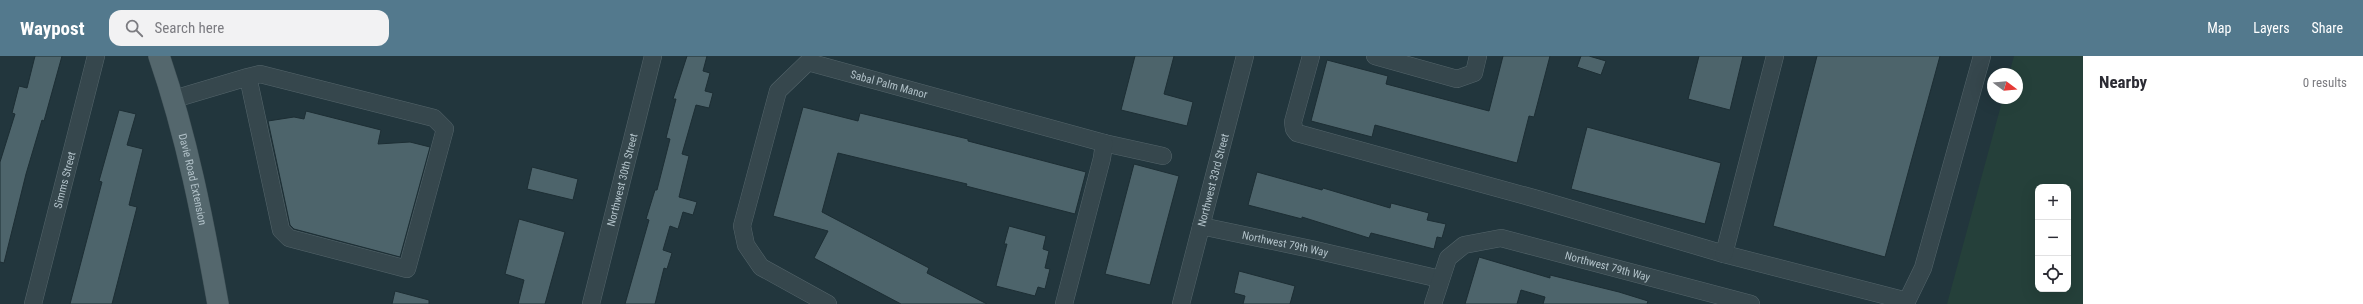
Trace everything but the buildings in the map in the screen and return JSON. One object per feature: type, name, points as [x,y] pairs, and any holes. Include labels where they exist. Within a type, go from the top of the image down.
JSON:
[{"type":"main road","name":"Davie Road Extension","points":[[159,56],[174,99],[198,195],[218,304]]},
{"type":"street","name":"Simms Street","points":[[33,304],[96,56]]},
{"type":"street","name":"Northwest 30th Street","points":[[590,304],[653,56]]},
{"type":"street","name":"Northwest 33rd Street","points":[[1181,304],[1245,56]]},
{"type":"street","points":[[1311,56],[1293,122],[1297,133],[1537,199],[1724,254],[1907,302],[1923,268],[1982,56]]},
{"type":"street","points":[[1374,56],[1457,79],[1474,73],[1478,56]]},
{"type":"street","points":[[1724,254],[1775,56]]},
{"type":"street","name":"Sabal Palm Manor","points":[[828,304],[761,267],[746,245],[742,226],[778,91],[808,62],[1104,143]]},
{"type":"street","points":[[174,99],[248,77],[260,74],[434,118],[445,129],[407,269],[289,238],[281,230],[248,77]]},
{"type":"street","points":[[1067,303],[1102,158],[1104,143],[1162,156]]},
{"type":"street","name":"Northwest 79th Way","points":[[1201,226],[1311,248],[1440,279],[1448,258],[1464,245],[1501,238],[1751,304]]},
{"type":"street","points":[[1433,304],[1440,279]]},
{"type":"green space","points":[[2014,56],[2083,56],[2083,304],[1947,304],[2001,104],[2023,104],[2023,68],[2011,68]]}]
